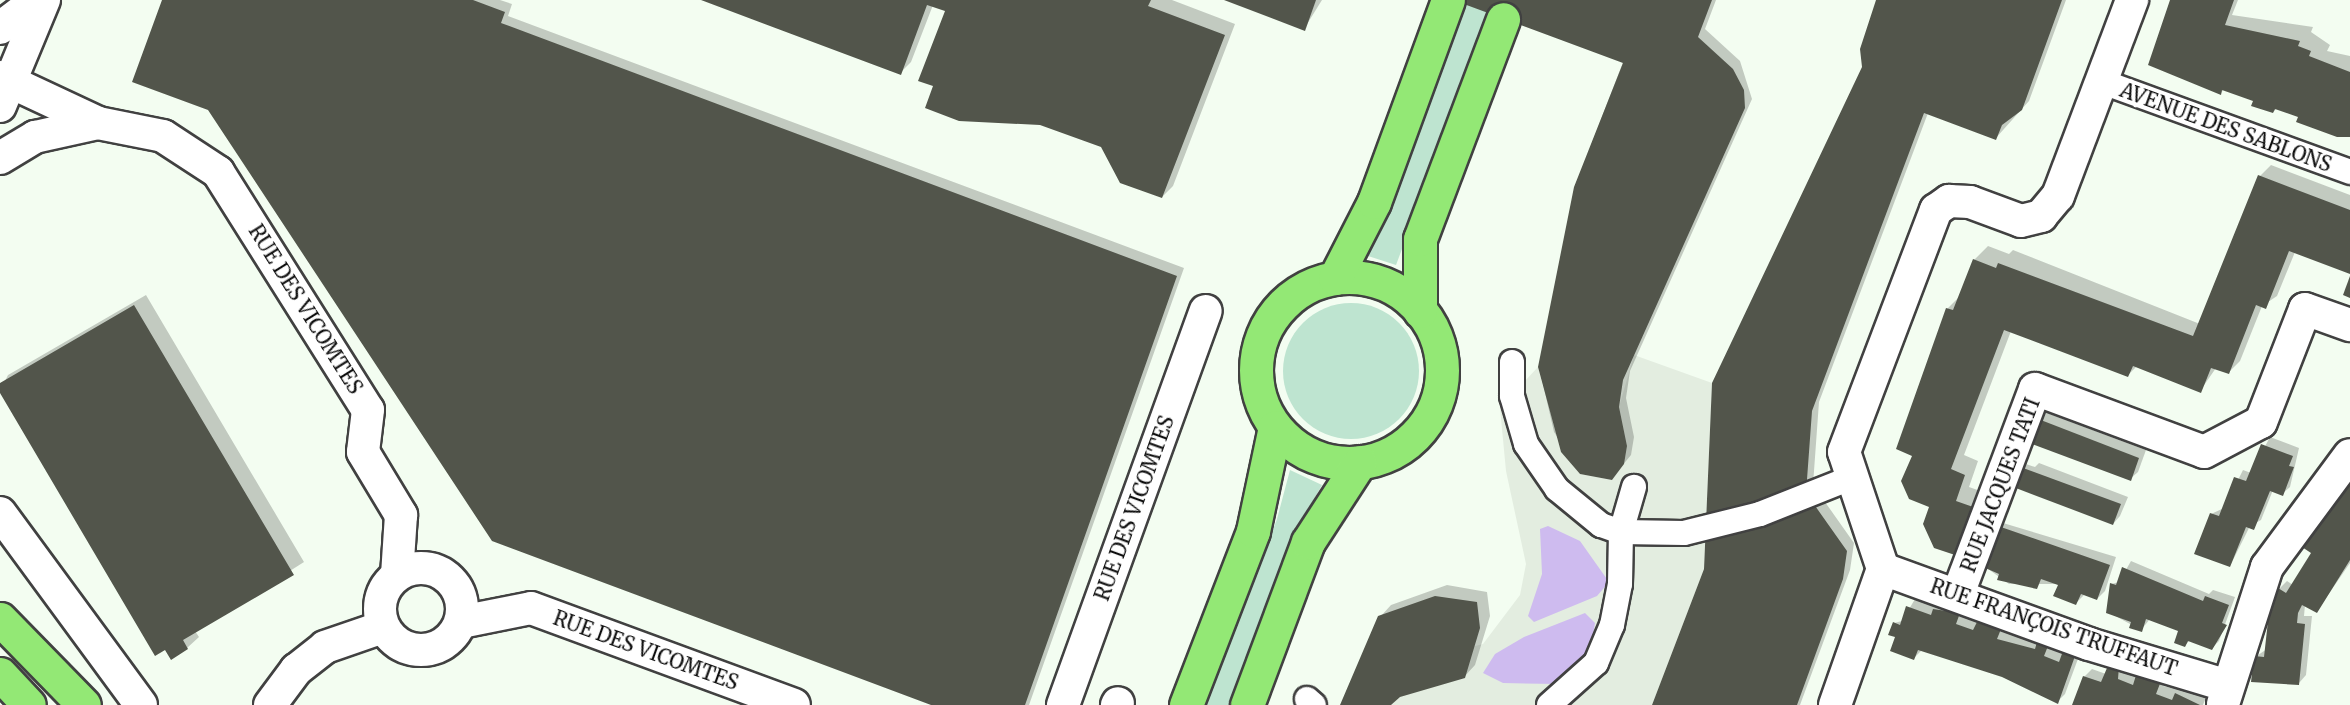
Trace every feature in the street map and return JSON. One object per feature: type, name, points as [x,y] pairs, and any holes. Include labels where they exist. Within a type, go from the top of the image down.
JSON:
[{"type":"main road","points":[[1335,278],[1374,201],[1448,0]]},
{"type":"main road","points":[[1420,311],[1387,285],[1335,278],[1296,293],[1263,335],[1257,386],[1275,427],[1318,458],[1360,462],[1403,445],[1433,406],[1440,354],[1420,311],[1420,239],[1503,19]]},
{"type":"main road","points":[[1186,705],[1253,531],[1275,427]]},
{"type":"main road","points":[[1247,705],[1308,542],[1360,462]]},
{"type":"main road","points":[[0,619],[84,705]]},
{"type":"main road","points":[[0,644],[58,705]]},
{"type":"main road","points":[[0,674],[29,705]]},
{"type":"street","points":[[0,28],[37,0]]},
{"type":"street","points":[[3,88],[44,0]]},
{"type":"street","points":[[1835,705],[1883,569],[1844,452],[1936,210],[1949,201],[1970,202],[2020,221],[2041,216],[2058,196],[2132,0]]},
{"type":"street","name":"AVENUE DES SABLONS","points":[[2105,72],[2350,172]]},
{"type":"street","name":"RUE DES VICOMTES","points":[[3,88],[98,123],[171,140],[230,186],[368,410],[363,452],[401,515],[398,575]]},
{"type":"street","name":"RUE DES VICOMTES","points":[[0,158],[35,137],[98,123]]},
{"type":"street","name":"RUE JACQUES TATI","points":[[1958,594],[2035,389],[2205,452],[2261,422],[2305,309],[2350,325]]},
{"type":"street","name":"RUE DES VICOMTES","points":[[1063,705],[1206,311]]},
{"type":"street","points":[[1512,362],[1512,396],[1526,444],[1557,489],[1601,525],[1621,532],[1684,533],[1760,514],[1853,477]]},
{"type":"street","points":[[2224,695],[2267,567],[2350,455]]},
{"type":"street","points":[[1550,705],[1596,663],[1612,625],[1620,584],[1621,532],[1634,487]]},
{"type":"street","points":[[0,514],[141,705]]},
{"type":"street","points":[[422,567],[446,576],[461,596],[461,622],[445,644],[419,651],[398,644],[383,627],[382,594],[398,575],[422,567]]},
{"type":"street","name":"RUE FRANÇOIS TRUFFAUT","points":[[1883,569],[1958,594],[2224,695]]},
{"type":"street","name":"RUE DES VICOMTES","points":[[461,622],[531,608],[794,705]]},
{"type":"street","points":[[270,705],[296,670],[325,647],[383,627]]},
{"type":"green space","points":[[1464,0],[1495,0],[1396,265],[1368,256]]},
{"type":"green space","points":[[1351,303],[1377,308],[1399,323],[1414,345],[1419,371],[1414,397],[1399,419],[1377,434],[1351,439],[1325,434],[1303,419],[1288,397],[1283,371],[1288,345],[1303,323],[1325,308]]},
{"type":"green space","points":[[1290,470],[1322,485],[1295,532],[1231,705],[1206,705],[1277,519]]},
{"type":"shaded area","points":[[1634,355],[1712,383],[1704,569],[1652,705],[1357,705],[1448,653],[1483,644],[1520,595],[1526,564],[1506,471],[1500,408],[1538,367],[1561,452],[1580,474],[1612,480],[1624,464],[1627,446],[1619,407]]},
{"type":"shaded area","points":[[1548,526],[1580,541],[1609,582],[1597,596],[1534,622],[1528,616],[1542,574],[1540,529]]},
{"type":"shaded area","points":[[1585,613],[1595,623],[1591,648],[1578,671],[1558,684],[1503,683],[1483,673],[1495,654],[1524,637]]},
{"type":"building","points":[[162,0],[473,0],[505,12],[501,23],[1177,276],[1025,705],[931,705],[492,541],[208,110],[132,82]]},
{"type":"building","points":[[701,0],[1151,0],[1148,6],[1225,35],[1162,198],[1120,183],[1101,147],[1040,125],[959,121],[925,108],[933,86],[918,81],[945,11],[927,5],[901,75]]},
{"type":"building","points":[[1224,0],[1316,0],[1305,31]]},
{"type":"building","points":[[1453,0],[1712,0],[1698,37],[1733,69],[1744,90],[1745,108],[1623,380],[1619,407],[1627,446],[1624,464],[1612,480],[1580,474],[1561,452],[1538,367],[1574,187],[1623,63]]},
{"type":"building","points":[[1876,0],[2062,0],[2022,110],[2002,125],[1996,140],[1924,113],[1812,411],[1806,493],[1847,551],[1843,579],[1797,705],[1652,705],[1704,569],[1712,383],[1862,67],[1860,49]]},
{"type":"building","points":[[2170,0],[2234,0],[2225,25],[2300,41],[2298,46],[2311,51],[2309,56],[2350,72],[2350,137],[2337,137],[2296,122],[2298,117],[2275,109],[2273,113],[2251,106],[2253,101],[2222,90],[2221,95],[2148,65]]},
{"type":"building","points":[[2258,175],[2350,210],[2350,274],[2289,251],[2266,309],[2256,305],[2229,374],[2211,368],[2201,393],[2133,366],[2128,377],[2004,330],[1951,469],[1965,475],[1956,501],[1976,508],[1958,556],[1934,548],[1923,524],[1929,507],[1909,499],[1901,481],[1912,456],[1896,449],[1946,308],[1953,310],[1973,259],[1996,268],[1998,263],[2193,336]]},
{"type":"building","points":[[2350,276],[2350,298],[2343,295]]},
{"type":"building","points":[[134,305],[294,575],[183,640],[188,649],[171,660],[165,650],[155,656],[0,393],[0,383]]},
{"type":"building","points":[[2033,417],[2139,458],[2131,481],[2024,441]]},
{"type":"building","points":[[2261,444],[2293,456],[2289,466],[2294,467],[2283,496],[2270,491],[2254,530],[2246,527],[2230,567],[2194,554],[2210,513],[2219,516],[2234,477],[2246,481]]},
{"type":"building","points":[[2015,465],[2121,504],[2113,525],[2008,485]]},
{"type":"building","points":[[2350,479],[2350,560],[2317,613],[2302,605],[2298,613],[2297,623],[2305,624],[2299,685],[2251,682],[2254,656],[2264,657],[2270,603],[2278,588],[2286,593],[2311,553],[2302,547]]},
{"type":"building","points":[[1998,526],[2110,565],[2097,600],[2081,594],[2076,605],[2053,596],[2058,585],[2041,579],[2037,589],[1997,580],[1999,574],[1983,567]]},
{"type":"building","points":[[2122,567],[2203,601],[2205,596],[2229,605],[2222,623],[2227,625],[2212,650],[2188,641],[2185,647],[2174,643],[2178,631],[2146,619],[2142,632],[2129,628],[2131,622],[2106,613],[2110,583],[2116,585]]},
{"type":"building","points":[[1435,596],[1477,602],[1480,628],[1465,678],[1400,697],[1391,705],[1340,705],[1378,616]]},
{"type":"building","points":[[1906,606],[1931,615],[1933,609],[1960,613],[1956,624],[1973,630],[1978,620],[2001,629],[1997,639],[2035,649],[2037,642],[2048,646],[2044,656],[2059,662],[2063,651],[2075,656],[2058,704],[2002,677],[1918,650],[1914,660],[1890,651],[1895,637],[1888,635],[1893,622],[1900,625]]},
{"type":"building","points":[[2119,666],[2118,679],[2133,685],[2137,672],[2161,681],[2156,694],[2172,700],[2175,693],[2200,705],[2072,705],[2083,676],[2101,682],[2107,668],[2117,671]]}]
